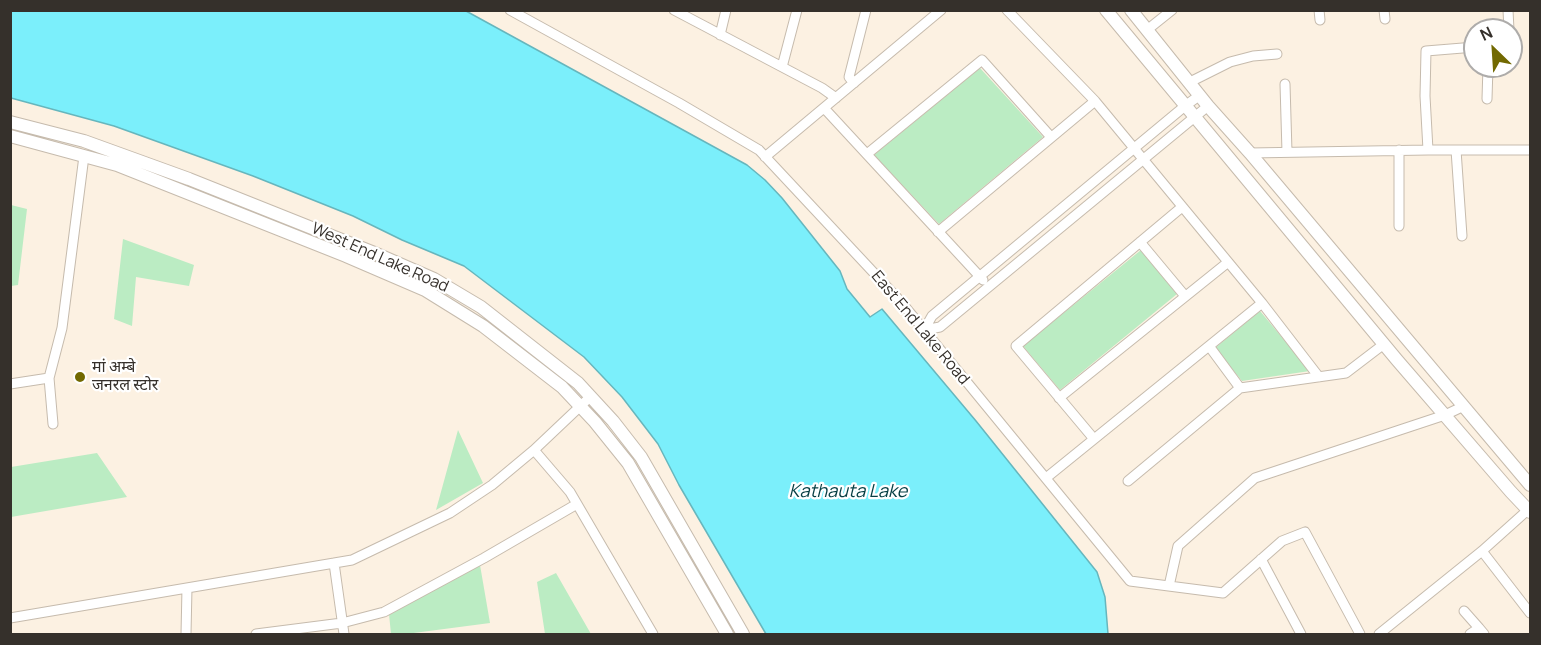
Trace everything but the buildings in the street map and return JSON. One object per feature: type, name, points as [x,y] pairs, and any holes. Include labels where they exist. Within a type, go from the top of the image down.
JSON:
[{"type":"street","name":"East End Lake Road","points":[[510,10],[759,150],[902,303],[1130,581],[1222,593],[1282,541],[1305,532],[1360,634]]},
{"type":"street","points":[[674,10],[822,88],[836,99]]},
{"type":"street","points":[[720,35],[726,10]]},
{"type":"street","points":[[782,67],[797,10]]},
{"type":"street","points":[[854,83],[849,77],[866,10]]},
{"type":"street","points":[[765,157],[941,10]]},
{"type":"street","points":[[1007,10],[1095,101],[1262,303],[1319,377]]},
{"type":"street","points":[[1106,10],[1445,416],[1511,492],[1530,510],[1379,634]]},
{"type":"street","points":[[1131,10],[1208,106],[1530,485]]},
{"type":"street","points":[[1147,30],[1172,10]]},
{"type":"street","points":[[1428,150],[1425,96],[1426,51],[1463,48]]},
{"type":"street","points":[[1190,82],[1230,62],[1252,56],[1277,54]]},
{"type":"street","points":[[867,154],[982,60],[1051,138]]},
{"type":"street","points":[[1487,99],[1488,78]]},
{"type":"street","points":[[1285,84],[1287,152]]},
{"type":"street","points":[[924,330],[932,316],[1200,95]]},
{"type":"street","points":[[938,232],[1095,101]]},
{"type":"street","points":[[924,330],[940,327],[1208,106]]},
{"type":"street","points":[[824,108],[989,286]]},
{"type":"street","name":"West End Lake Road","points":[[10,122],[84,141],[189,178],[434,279],[481,307],[578,383],[586,401],[628,463],[727,634]]},
{"type":"street","name":"West End Lake Road","points":[[10,136],[117,165],[352,258],[425,290],[485,327],[562,387],[613,421],[641,457],[743,634]]},
{"type":"street","points":[[1399,150],[1399,226]]},
{"type":"street","points":[[1456,150],[1462,236]]},
{"type":"street","points":[[1250,153],[1530,150]]},
{"type":"street","points":[[53,424],[49,378],[62,328],[84,156]]},
{"type":"street","points":[[1094,439],[1016,346],[1182,207]]},
{"type":"street","points":[[1140,242],[1185,296]]},
{"type":"street","points":[[1059,398],[1227,262]]},
{"type":"street","points":[[1046,478],[1262,303]]},
{"type":"street","points":[[1128,481],[1240,387],[1346,373],[1384,344]]},
{"type":"street","points":[[1209,346],[1240,387]]},
{"type":"street","points":[[10,384],[49,378]]},
{"type":"street","points":[[10,618],[352,560],[450,513],[492,485],[534,450],[586,401]]},
{"type":"street","points":[[1169,586],[1178,546],[1255,478],[1445,416],[1464,406]]},
{"type":"street","points":[[534,450],[570,492],[652,634]]},
{"type":"street","points":[[256,634],[342,623],[384,612],[577,504]]},
{"type":"street","points":[[1482,551],[1530,613]]},
{"type":"street","points":[[1261,559],[1301,634]]},
{"type":"street","points":[[334,563],[344,634]]},
{"type":"street","points":[[186,634],[187,588]]},
{"type":"street","points":[[1464,611],[1481,632],[1470,634]]},
{"type":"green space","points":[[980,68],[1043,137],[939,224],[874,155]]},
{"type":"green space","points":[[11,205],[27,209],[18,285],[11,286]]},
{"type":"green space","points":[[123,239],[194,265],[189,286],[136,277],[132,326],[114,319]]},
{"type":"green space","points":[[1141,250],[1177,294],[1060,390],[1023,346]]},
{"type":"green space","points":[[1260,311],[1310,371],[1242,381],[1215,348]]},
{"type":"green space","points":[[458,430],[483,483],[436,510]]},
{"type":"green space","points":[[97,453],[127,497],[11,517],[11,467]]},
{"type":"green space","points":[[480,565],[490,623],[391,634],[389,614]]},
{"type":"green space","points":[[556,573],[591,634],[545,634],[537,582]]},
{"type":"water","name":"Kathauta Lake","points":[[10,11],[466,11],[747,165],[782,198],[840,271],[847,289],[870,317],[882,309],[976,421],[1097,572],[1105,597],[1108,634],[766,634],[679,485],[658,444],[622,397],[584,357],[464,266],[353,216],[253,176],[114,126],[11,98]]},
{"type":"place","name":"मां अम्बे जनरल स्टोर","points":[[80,377]]}]
